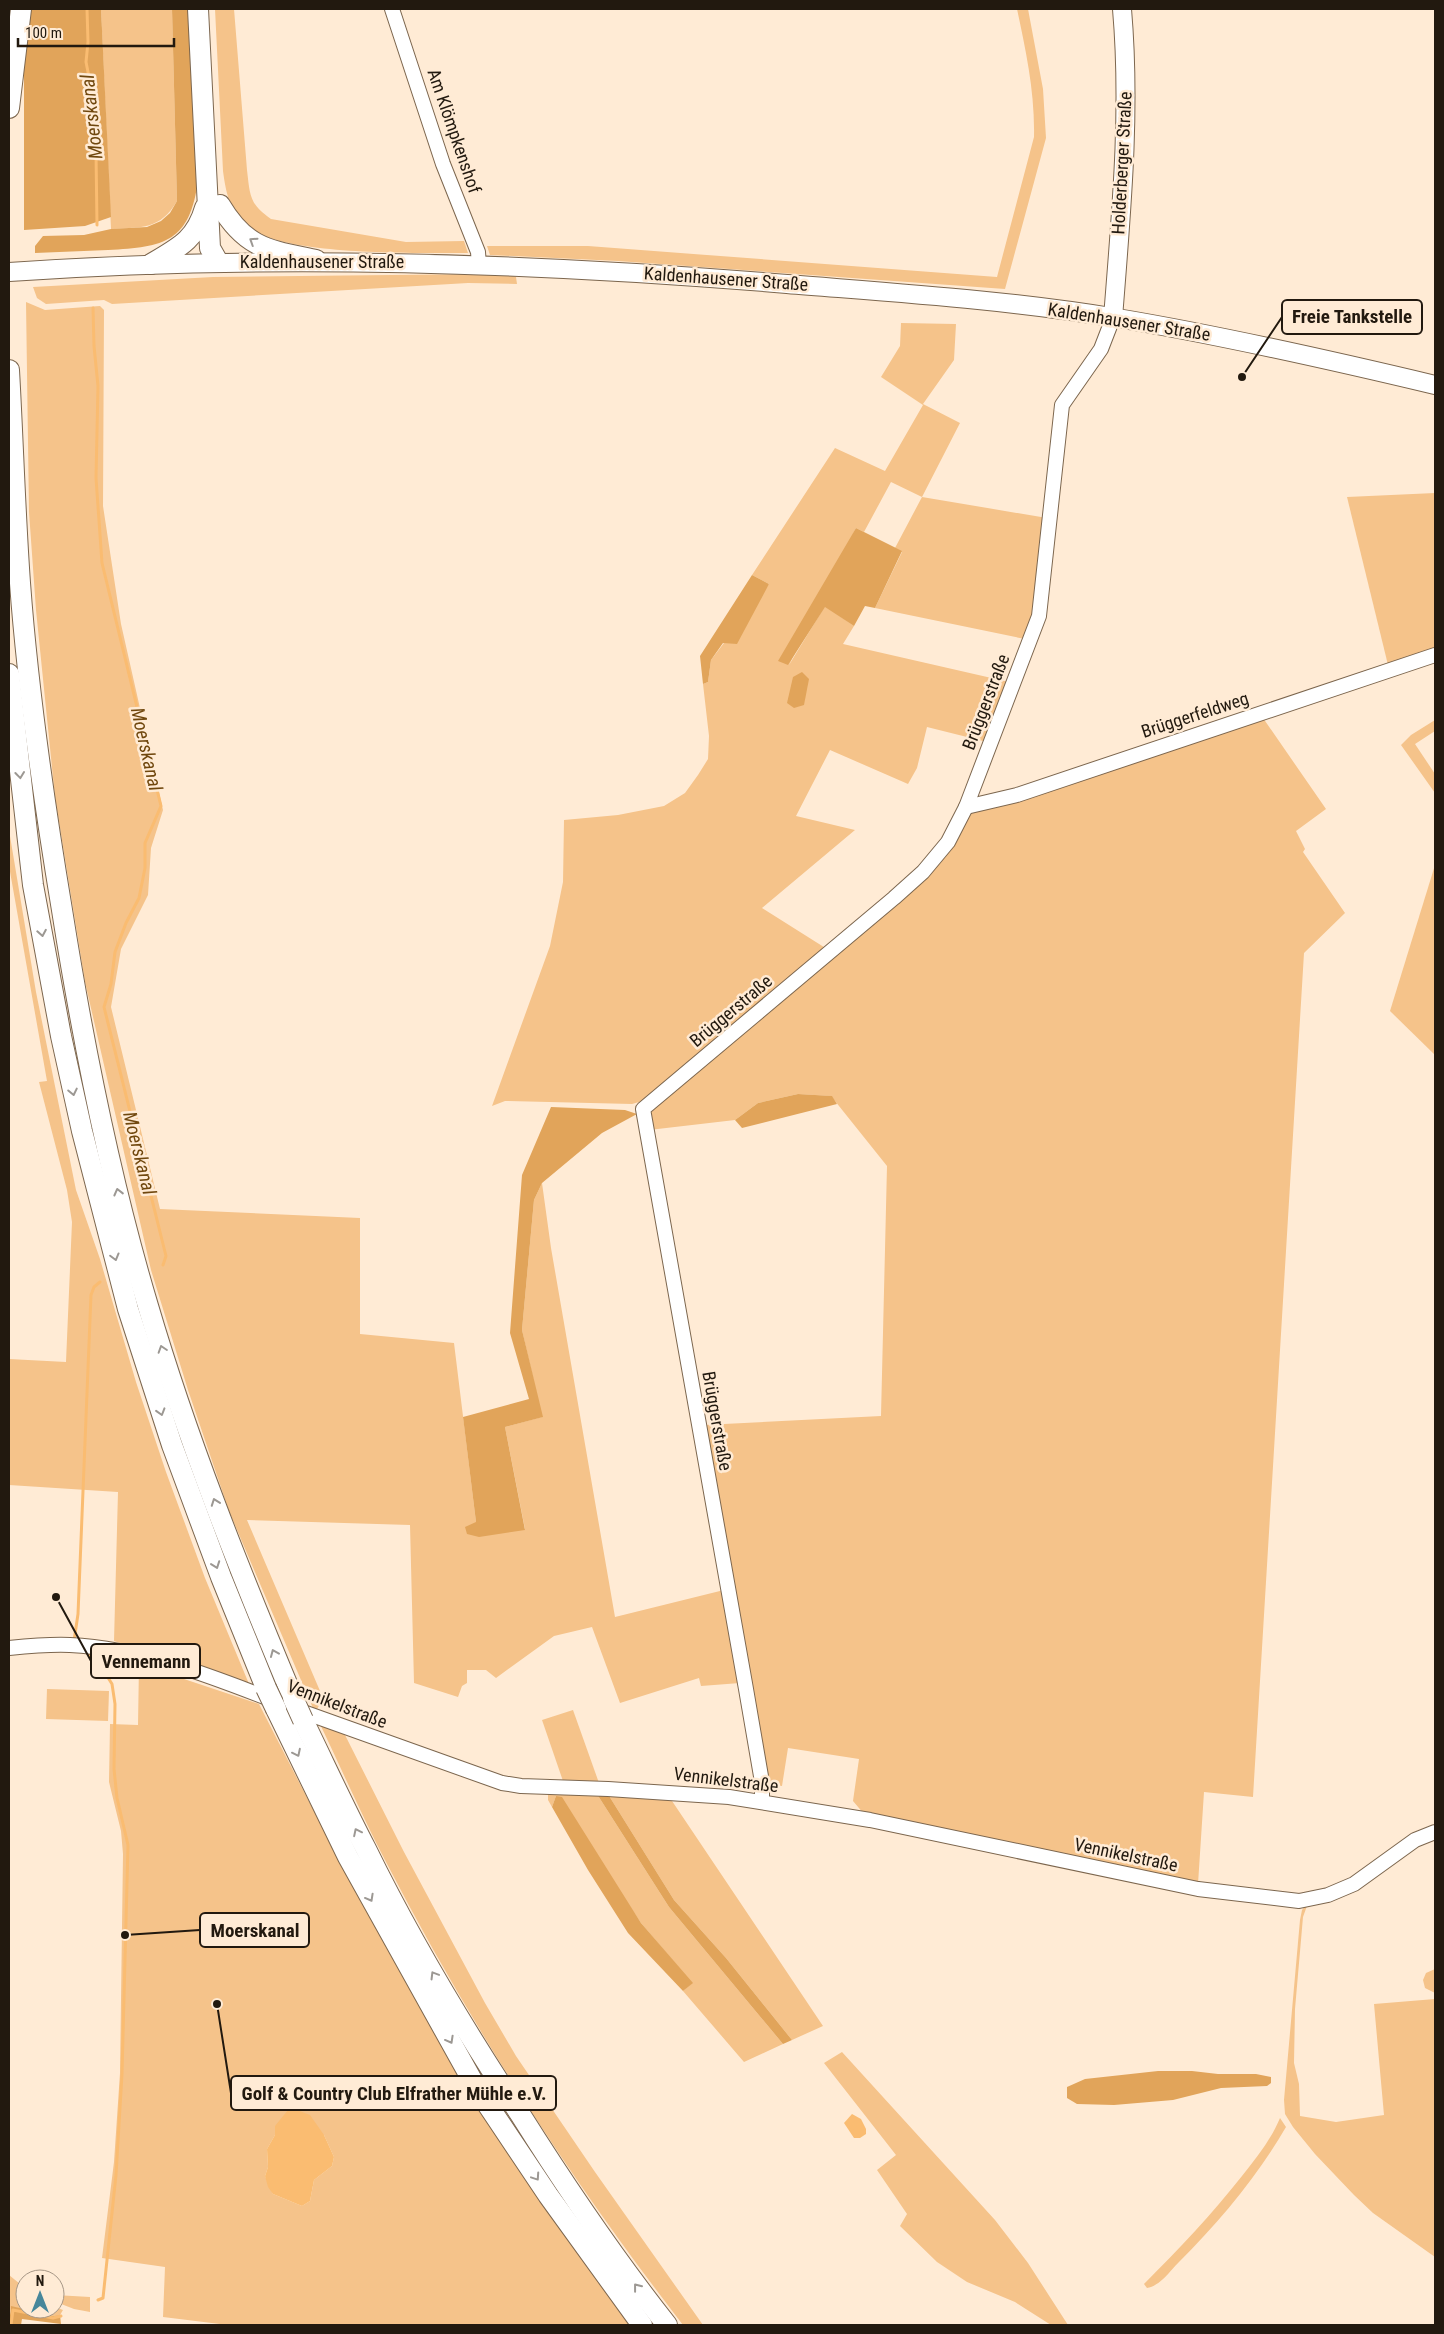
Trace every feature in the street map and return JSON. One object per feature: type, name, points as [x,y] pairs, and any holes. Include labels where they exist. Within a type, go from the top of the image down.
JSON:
[{"type":"highway","points":[[9,108],[21,9]]},
{"type":"highway","points":[[198,9],[214,199],[242,234],[258,245],[316,260]]},
{"type":"highway","points":[[207,9],[214,199],[210,248],[218,262]]},
{"type":"highway","points":[[151,264],[191,238],[214,199]]},
{"type":"highway","points":[[9,370],[20,584],[32,705],[49,831],[81,1030],[95,1097],[150,1314],[191,1437],[240,1571],[293,1698],[392,1900],[419,1950],[490,2069],[566,2185],[633,2282],[667,2325]]},
{"type":"highway","points":[[9,674],[33,885]]},
{"type":"highway","points":[[9,791],[33,885],[61,1036],[82,1131],[128,1308],[172,1445],[221,1577],[266,1688],[348,1857],[477,2089],[548,2195],[642,2325]]},
{"type":"main road","name":"Holderberger Straße","points":[[1113,318],[1125,144],[1126,75],[1122,9]]},
{"type":"main road","name":"Kaldenhausener Straße","points":[[9,272],[151,264],[316,260],[479,265],[728,278],[910,294],[1113,318],[1287,350],[1435,385]]},
{"type":"street","name":"Am Klömpkenshof","points":[[392,9],[443,164],[475,242],[479,265]]},
{"type":"street","name":"Brüggerstraße","points":[[762,1802],[762,1782],[748,1698],[643,1109],[923,872],[948,842],[966,808],[1040,616],[1062,405],[1101,349],[1113,318]]},
{"type":"street","name":"Brüggerfeldweg","points":[[966,808],[1016,795],[1435,655]]},
{"type":"street","name":"Vennikelstraße","points":[[9,1648],[42,1645],[88,1647],[179,1666],[502,1783],[521,1786],[678,1792],[762,1802],[898,1826],[1198,1889],[1299,1901],[1328,1895],[1354,1884],[1415,1840],[1435,1832]]},
{"type":"shaded area","points":[[29,9],[101,9],[111,217],[85,226],[24,230],[24,58]]},
{"type":"shaded area","points":[[101,9],[172,9],[177,201],[164,217],[157,222],[141,227],[111,229]]},
{"type":"shaded area","points":[[172,9],[192,9],[198,180],[189,217],[181,229],[171,237],[145,247],[35,253],[35,246],[43,236],[84,235],[111,229],[147,227],[161,221],[170,213],[177,201]]},
{"type":"shaded area","points":[[215,9],[234,9],[248,179],[250,193],[258,209],[271,219],[406,242],[464,241],[468,253],[354,251],[322,248],[292,244],[267,237],[249,228],[233,210],[223,171]]},
{"type":"shaded area","points":[[1017,9],[1028,9],[1043,89],[1046,138],[1005,289],[618,261],[490,255],[487,246],[588,246],[997,277],[1034,137],[1027,56]]},
{"type":"shaded area","points":[[510,275],[516,277],[517,284],[468,283],[112,304],[104,300],[46,304],[37,298],[33,287],[213,277]]},
{"type":"shaded area","points":[[26,302],[45,310],[100,306],[104,310],[103,506],[121,624],[163,810],[151,848],[148,895],[121,949],[111,1007],[160,1209],[360,1218],[360,1334],[454,1343],[476,1522],[525,1529],[505,1427],[542,1417],[522,1330],[534,1200],[542,1183],[551,1248],[615,1617],[724,1590],[740,1683],[701,1686],[699,1678],[620,1703],[592,1627],[554,1636],[496,1678],[486,1670],[467,1670],[467,1683],[462,1686],[458,1697],[414,1683],[410,1525],[247,1520],[323,1698],[315,1713],[229,1511],[188,1390],[151,1270],[85,982],[55,797],[36,610],[29,512]]},
{"type":"shaded area","points":[[901,323],[956,324],[954,360],[923,404],[960,423],[922,497],[891,482],[864,532],[856,528],[789,665],[825,606],[854,626],[843,644],[1009,682],[987,742],[927,727],[917,768],[908,784],[830,750],[796,816],[855,830],[762,908],[827,949],[646,1100],[632,1104],[505,1101],[492,1106],[550,946],[563,882],[564,820],[618,815],[664,806],[685,793],[698,775],[708,759],[709,736],[703,684],[708,682],[711,660],[769,584],[752,575],[835,448],[885,471],[923,405],[881,377],[900,346]]},
{"type":"shaded area","points":[[1435,493],[1435,650],[1388,665],[1347,497]]},
{"type":"shaded area","points":[[922,497],[1047,518],[1036,612],[1025,639],[875,608],[902,552],[895,548]]},
{"type":"shaded area","points":[[856,528],[902,551],[875,608],[865,606],[854,626],[825,607],[788,665],[778,661]]},
{"type":"shaded area","points":[[752,575],[769,584],[737,644],[723,643],[711,660],[708,682],[703,684],[700,656]]},
{"type":"shaded area","points":[[802,672],[809,679],[804,705],[794,708],[787,703],[793,677]]},
{"type":"shaded area","points":[[1263,718],[1326,809],[1296,831],[1305,849],[1303,852],[1345,913],[1304,953],[1253,1797],[1204,1792],[1198,1884],[864,1814],[853,1801],[859,1759],[788,1748],[782,1786],[767,1784],[704,1425],[881,1416],[887,1166],[831,1096],[798,1094],[758,1103],[735,1120],[649,1130],[650,1113],[661,1098],[926,876],[968,811]]},
{"type":"shaded area","points":[[1435,720],[1435,731],[1415,744],[1435,774],[1435,793],[1401,745],[1411,735]]},
{"type":"shaded area","points":[[9,830],[36,992],[76,1190],[100,1259],[136,1382],[166,1472],[205,1578],[249,1684],[114,1641],[118,1492],[9,1485],[9,1359],[66,1362],[72,1222],[67,1190],[39,1082],[47,1081],[9,866]]},
{"type":"shaded area","points":[[1435,865],[1435,1055],[1390,1011]]},
{"type":"shaded area","points":[[798,1094],[832,1096],[837,1104],[742,1128],[735,1120],[758,1103]]},
{"type":"shaded area","points":[[551,1107],[625,1110],[637,1114],[602,1133],[542,1183],[534,1200],[522,1330],[543,1417],[505,1427],[525,1530],[479,1537],[467,1534],[465,1527],[476,1522],[463,1417],[529,1399],[510,1333],[522,1175]]},
{"type":"shaded area","points":[[139,1664],[259,1704],[340,1862],[632,2325],[228,2325],[163,2317],[165,2267],[102,2258],[114,2162],[120,2073],[123,1854],[121,1831],[109,1782],[110,1724],[138,1725]],"holes":[[[275,2135],[324,2135],[334,2157],[332,2166],[314,2180],[310,2201],[302,2206],[273,2194],[265,2176],[268,2167],[267,2149]]]},
{"type":"shaded area","points":[[47,1689],[109,1691],[108,1721],[46,1719]]},
{"type":"shaded area","points":[[573,1710],[599,1783],[563,1781],[542,1720]]},
{"type":"shaded area","points":[[319,1722],[343,1731],[404,1852],[485,2003],[516,2056],[703,2325],[683,2325],[562,2158],[487,2042],[418,1923],[377,1845]]},
{"type":"shaded area","points":[[552,1790],[595,1791],[669,1907],[783,2044],[744,2062],[683,1991],[692,1983],[641,1923],[556,1796],[552,1807],[548,1800],[548,1794]]},
{"type":"shaded area","points":[[595,1791],[606,1791],[674,1900],[726,1958],[792,2040],[783,2044],[669,1907]]},
{"type":"shaded area","points":[[606,1791],[668,1795],[823,2026],[792,2040],[726,1958],[674,1900]]},
{"type":"shaded area","points":[[556,1796],[562,1797],[641,1923],[693,1983],[683,1991],[628,1933],[588,1870],[552,1807]]},
{"type":"shaded area","points":[[1308,1903],[1303,1917],[1295,2009],[1294,2063],[1299,2084],[1300,2116],[1336,2122],[1384,2115],[1374,2004],[1435,1999],[1435,2257],[1373,2213],[1354,2195],[1315,2154],[1285,2114],[1284,2100],[1300,1920],[1302,1910]]},
{"type":"shaded area","points":[[1435,1969],[1435,1993],[1425,1988],[1423,1980],[1426,1973]]},
{"type":"shaded area","points":[[842,2052],[995,2220],[1028,2263],[1068,2325],[1051,2325],[1015,2302],[967,2282],[937,2262],[900,2226],[907,2214],[877,2170],[896,2155],[824,2063]]},
{"type":"shaded area","points":[[1158,2071],[1256,2074],[1271,2077],[1271,2083],[1267,2086],[1221,2088],[1173,2100],[1114,2105],[1077,2104],[1067,2098],[1067,2087],[1085,2079]]},
{"type":"shaded area","points":[[292,2108],[310,2115],[324,2135],[334,2157],[332,2166],[314,2180],[310,2201],[302,2206],[273,2194],[268,2187],[265,2176],[268,2167],[267,2149],[275,2135],[275,2126],[288,2110]]},
{"type":"shaded area","points":[[852,2114],[861,2119],[866,2129],[866,2134],[860,2138],[854,2138],[844,2123]]},
{"type":"shaded area","points":[[1280,2118],[1286,2127],[1263,2163],[1237,2198],[1209,2231],[1164,2278],[1152,2287],[1147,2288],[1144,2284],[1195,2231],[1258,2156]]},
{"type":"shaded area","points":[[9,2275],[15,2280],[15,2308],[11,2307],[9,2317]]},
{"type":"shaded area","points":[[65,2296],[90,2297],[90,2312],[65,2306]]},
{"type":"shaded area","points":[[11,2306],[15,2307],[15,2319],[22,2319],[21,2325],[9,2325]]},
{"type":"shaded area","points":[[22,2319],[60,2319],[61,2324]]},
{"type":"waterway","name":"Moerskanal","points":[[87,9],[88,42],[86,62],[89,77],[88,92],[92,133],[96,153],[97,225]]},
{"type":"waterway","name":"Moerskanal","points":[[93,308],[98,386],[96,478],[102,563],[161,806],[145,843],[145,868],[139,898],[126,923],[115,952],[111,984],[104,1007],[166,1256],[163,1265]]},
{"type":"waterway","name":"Moerskanal","points":[[74,1641],[78,1614],[91,1295],[94,1287],[100,1282]]},
{"type":"waterway","name":"Moerskanal","points":[[86,1651],[102,1668],[112,1684],[115,1704],[114,1769],[117,1798],[128,1845],[122,2074],[116,2175],[103,2298],[98,2300]]},
{"type":"waterway","name":"Moerskanal","points":[[11,2325],[13,2310],[15,2310]]},
{"type":"place","name":"Freie Tankstelle","points":[[1242,377]]},
{"type":"place","name":"Vennemann","points":[[56,1597]]},
{"type":"place","name":"Moerskanal","points":[[125,1935]]},
{"type":"place","name":"Golf & Country Club Elfrather Mühle e.V.","points":[[217,2004]]}]
